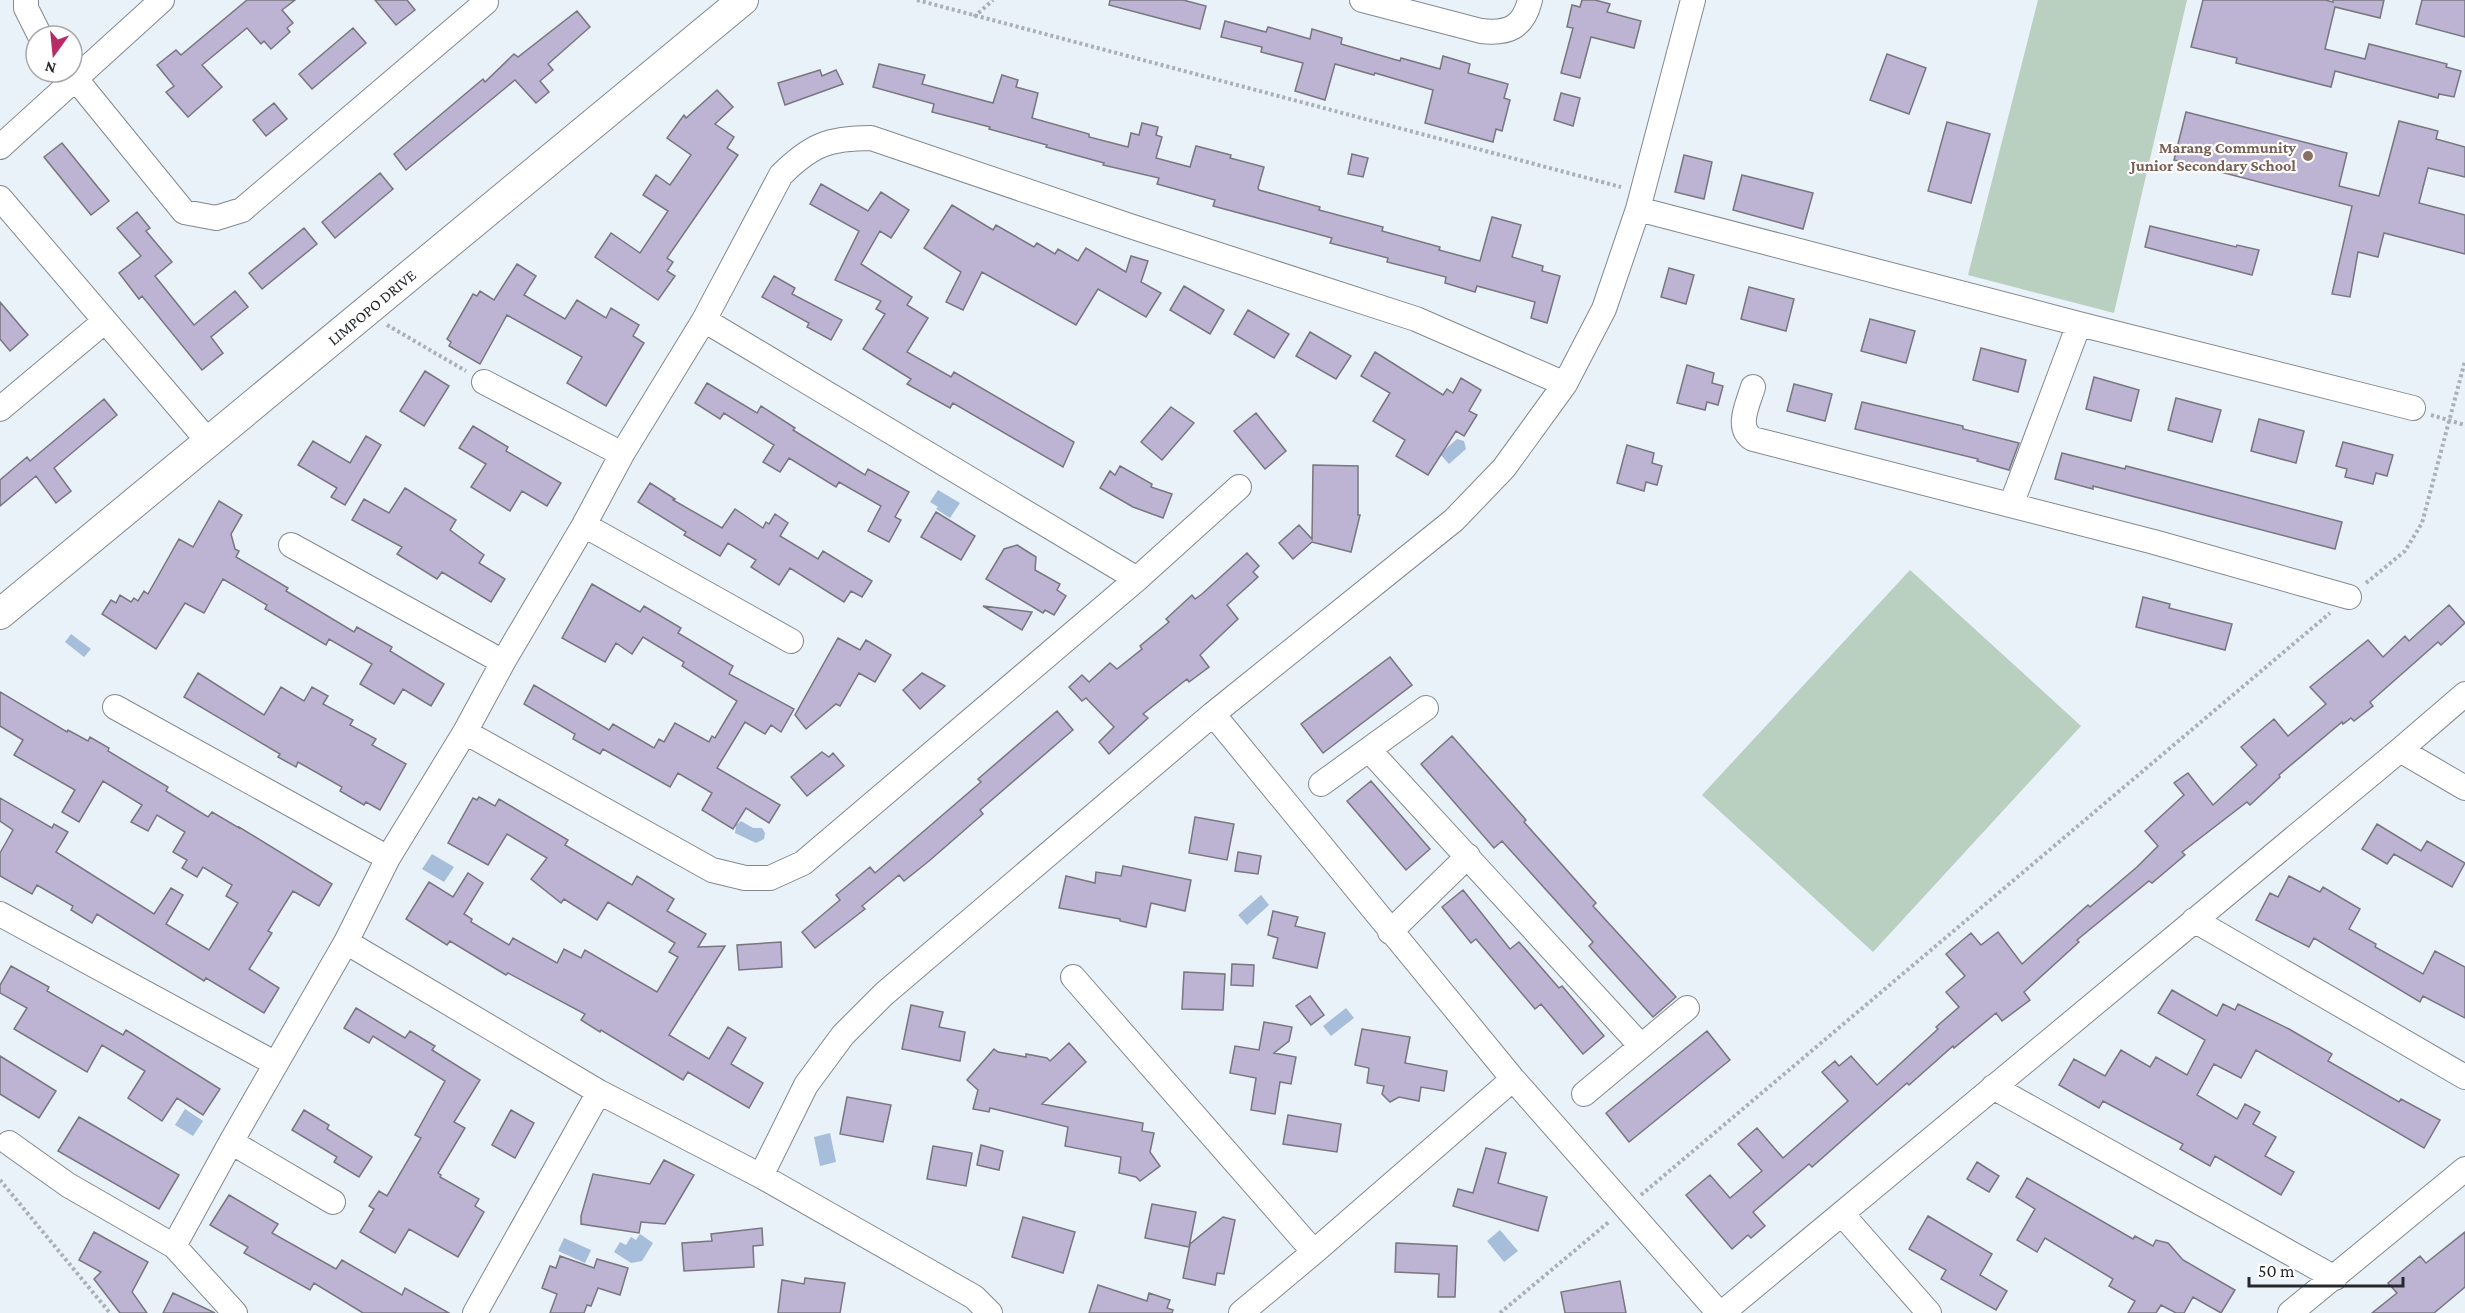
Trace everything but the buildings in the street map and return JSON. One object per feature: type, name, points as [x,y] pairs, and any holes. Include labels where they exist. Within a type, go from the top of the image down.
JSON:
[{"type":"street","points":[[26,0],[26,8],[34,24]]},
{"type":"street","points":[[84,65],[162,0]]},
{"type":"street","name":"LIMPOPO DRIVE","points":[[0,614],[743,0]]},
{"type":"street","points":[[1362,0],[1481,31],[1495,32],[1509,30],[1520,23],[1527,12],[1530,0]]},
{"type":"street","points":[[761,1176],[806,1085],[843,1035],[884,994],[1213,714],[1454,520],[1504,468],[1565,384],[1604,309],[1640,201],[1693,0]]},
{"type":"street","points":[[79,84],[184,212],[200,216],[223,217],[242,210],[486,2]]},
{"type":"street","points":[[0,147],[63,84]]},
{"type":"street","points":[[174,1246],[346,942],[388,858],[465,732],[503,662],[584,525],[622,454],[704,320],[781,174],[797,158],[816,146],[844,138],[871,138],[1130,226],[1416,319],[1565,384]]},
{"type":"street","points":[[0,198],[208,441]]},
{"type":"street","points":[[1640,201],[2079,324],[2413,408]]},
{"type":"street","points":[[704,320],[1137,579]]},
{"type":"street","points":[[0,410],[105,321]]},
{"type":"street","points":[[2011,505],[2079,324]]},
{"type":"street","points":[[484,382],[622,454]]},
{"type":"street","points":[[1753,387],[1742,426],[1746,434],[1753,439],[2154,542],[2349,597]]},
{"type":"street","points":[[465,732],[711,870],[745,878],[770,878],[803,863],[1137,579],[1239,487]]},
{"type":"street","points":[[584,525],[791,641]]},
{"type":"street","points":[[291,545],[503,662]]},
{"type":"street","points":[[1213,714],[1513,1079],[1721,1313],[2465,694]]},
{"type":"street","points":[[115,707],[388,858]]},
{"type":"street","points":[[1321,784],[1426,708]]},
{"type":"street","points":[[1369,750],[1641,1046]]},
{"type":"street","points":[[2400,750],[2465,788]]},
{"type":"street","points":[[1390,932],[1468,856]]},
{"type":"street","points":[[0,914],[276,1064]]},
{"type":"street","points":[[2194,920],[2465,1077]]},
{"type":"street","points":[[346,942],[599,1092],[761,1176],[974,1297],[990,1313]]},
{"type":"street","points":[[1073,977],[1314,1252]]},
{"type":"street","points":[[1584,1094],[1687,1008]]},
{"type":"street","points":[[1241,1313],[1513,1079]]},
{"type":"street","points":[[1993,1087],[2335,1278]]},
{"type":"street","points":[[475,1313],[599,1092]]},
{"type":"street","points":[[231,1142],[333,1202]]},
{"type":"street","points":[[9,1143],[68,1185],[174,1246],[235,1313]]},
{"type":"street","points":[[2290,1313],[2465,1169]]},
{"type":"street","points":[[1842,1214],[1929,1313]]},
{"type":"path","points":[[917,0],[1640,201]]},
{"type":"path","points":[[974,17],[993,0]]},
{"type":"path","points":[[364,312],[484,382]]},
{"type":"path","points":[[1500,1313],[2405,551],[2422,523],[2465,361]]},
{"type":"path","points":[[2449,421],[2465,425]]},
{"type":"path","points":[[0,1180],[110,1313]]},
{"type":"green space","points":[[2038,0],[2187,0],[2114,313],[1968,275]]},
{"type":"green space","points":[[1910,570],[2081,726],[1873,952],[1702,795]]},
{"type":"water","points":[[1457,439],[1464,441],[1466,449],[1449,464],[1440,454]]},
{"type":"water","points":[[938,490],[960,503],[950,518],[930,502]]},
{"type":"water","points":[[71,634],[91,649],[84,657],[65,642]]},
{"type":"water","points":[[741,821],[753,828],[762,828],[765,833],[764,839],[756,843],[735,833],[736,825]]},
{"type":"water","points":[[432,854],[454,867],[444,882],[422,869]]},
{"type":"water","points":[[1261,895],[1269,905],[1247,925],[1238,915]]},
{"type":"water","points":[[1346,1008],[1354,1018],[1331,1036],[1323,1026]]},
{"type":"water","points":[[185,1109],[203,1121],[193,1136],[175,1125]]},
{"type":"water","points":[[830,1133],[836,1162],[820,1166],[814,1137]]},
{"type":"water","points":[[1500,1230],[1518,1251],[1504,1262],[1487,1241]]},
{"type":"water","points":[[640,1234],[653,1243],[642,1261],[631,1263],[614,1252],[620,1242],[626,1245],[631,1237],[636,1240]]},
{"type":"water","points":[[564,1238],[591,1250],[585,1263],[558,1251]]},
{"type":"place","name":"Marang Community Junior Secondary School","points":[[2308,156]]}]
